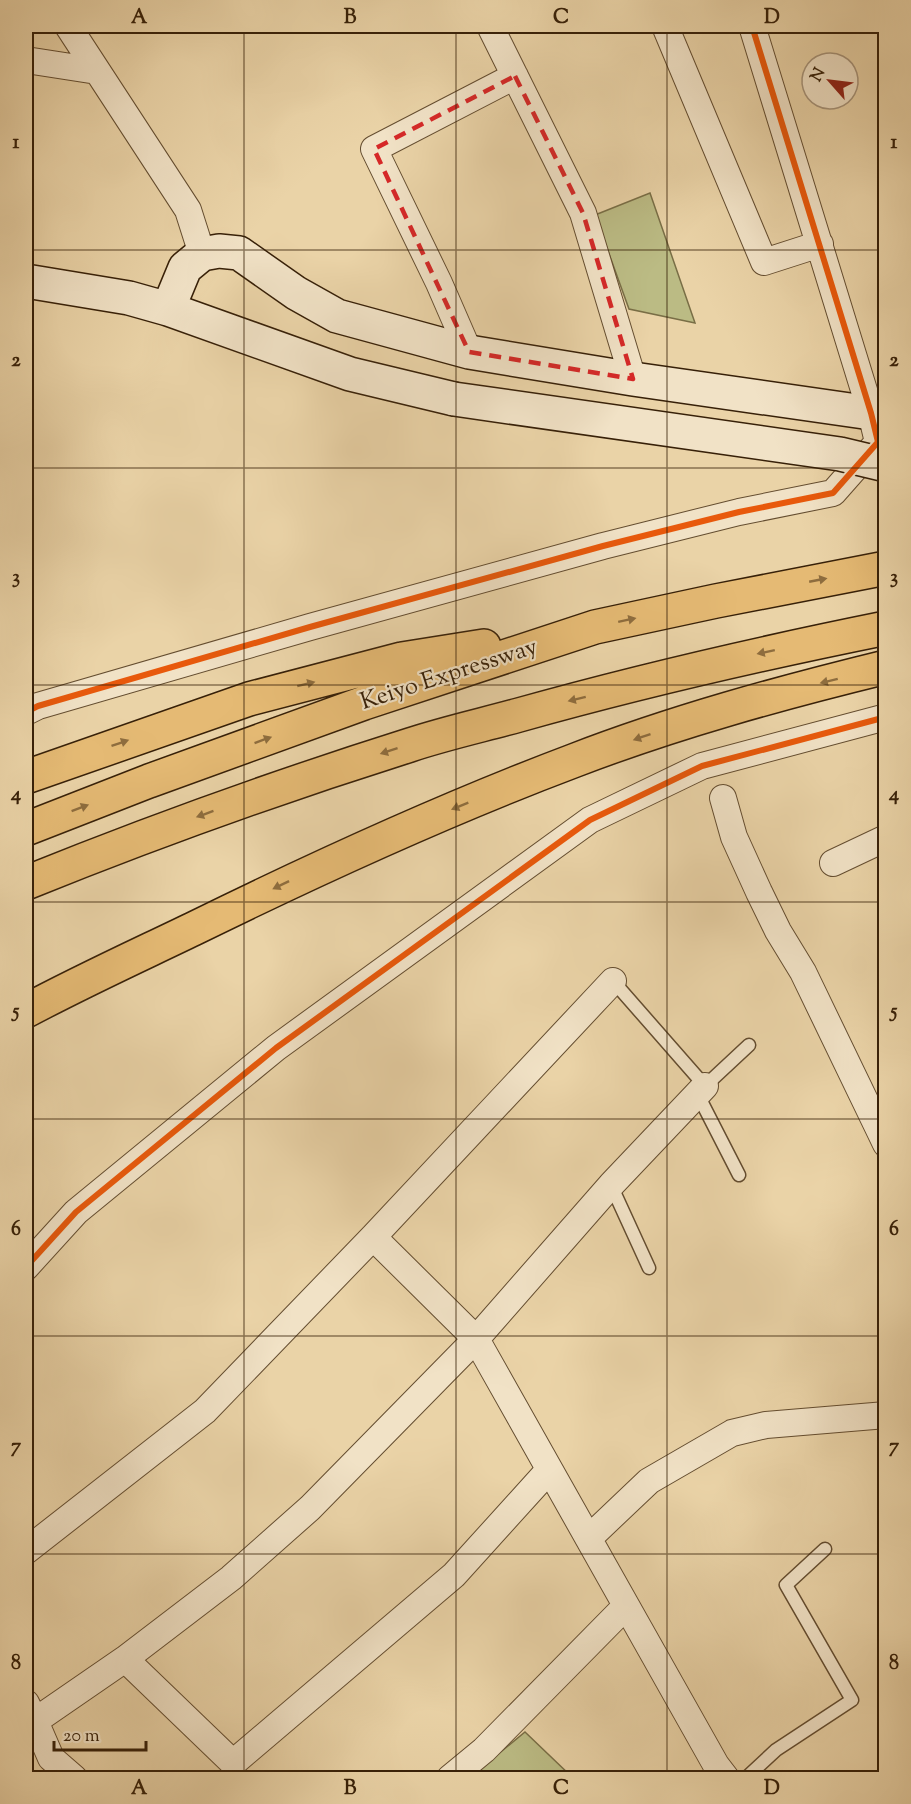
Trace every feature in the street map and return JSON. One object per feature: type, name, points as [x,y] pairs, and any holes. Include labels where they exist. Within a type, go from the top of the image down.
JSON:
[{"type":"highway","name":"Keiyo Expressway","points":[[26,829],[364,702],[595,627],[885,568]]},
{"type":"highway","points":[[26,777],[249,699],[402,660],[595,627]]},
{"type":"highway","points":[[26,883],[117,846],[241,801],[412,744],[749,656],[885,628]]},
{"type":"highway","points":[[32,1008],[312,870],[436,815],[574,760],[690,721],[885,667]]},
{"type":"street","points":[[68,26],[188,210],[202,254]]},
{"type":"street","points":[[490,26],[583,213],[633,379]]},
{"type":"street","points":[[665,26],[764,262],[820,244]]},
{"type":"street","points":[[26,712],[38,706],[310,627],[603,546],[739,512],[833,493],[878,442],[878,413],[820,244],[752,26]]},
{"type":"street","points":[[26,60],[97,70]]},
{"type":"street","points":[[469,352],[440,283],[374,149],[515,76]]},
{"type":"street","points":[[168,309],[185,268],[202,254],[219,251],[239,253],[296,293],[338,316],[469,352],[633,379],[878,413]]},
{"type":"street","points":[[26,281],[129,298],[168,309],[350,374],[454,399],[840,454],[885,465]]},
{"type":"street","points":[[26,1267],[76,1212],[276,1048],[590,819],[702,766],[885,717]]},
{"type":"street","points":[[723,798],[734,837],[759,892],[778,931],[803,972],[885,1144]]},
{"type":"street","points":[[833,863],[885,838]]},
{"type":"street","points":[[26,1551],[205,1411],[373,1237],[613,981]]},
{"type":"street","points":[[74,1779],[51,1758],[30,1712],[125,1659],[231,1578],[310,1508],[476,1339],[611,1185],[701,1089]]},
{"type":"street","points":[[373,1237],[476,1339],[726,1779]]},
{"type":"street","points":[[589,1538],[649,1481],[732,1433],[766,1425],[885,1415]]},
{"type":"street","points":[[125,1659],[233,1763],[454,1575],[549,1470]]},
{"type":"street","points":[[450,1779],[484,1750],[626,1606]]},
{"type":"lane","points":[[613,981],[701,1089],[739,1175]]},
{"type":"lane","points":[[701,1089],[749,1045]]},
{"type":"lane","points":[[611,1185],[649,1268]]},
{"type":"lane","points":[[746,1779],[776,1750],[852,1700],[786,1585],[825,1549]]},
{"type":"highlighted area","points":[[515,76],[583,213],[633,379],[469,352],[374,149]]},
{"type":"green space","points":[[650,193],[695,323],[629,309],[595,215]]},
{"type":"green space","points":[[525,1732],[573,1778],[469,1778]]},
{"type":"cycle path","points":[[26,712],[38,706],[310,627],[603,546],[739,512],[833,493],[878,442],[752,26]]},
{"type":"cycle path","points":[[26,1267],[76,1212],[276,1048],[590,820],[702,766],[886,717]]}]
